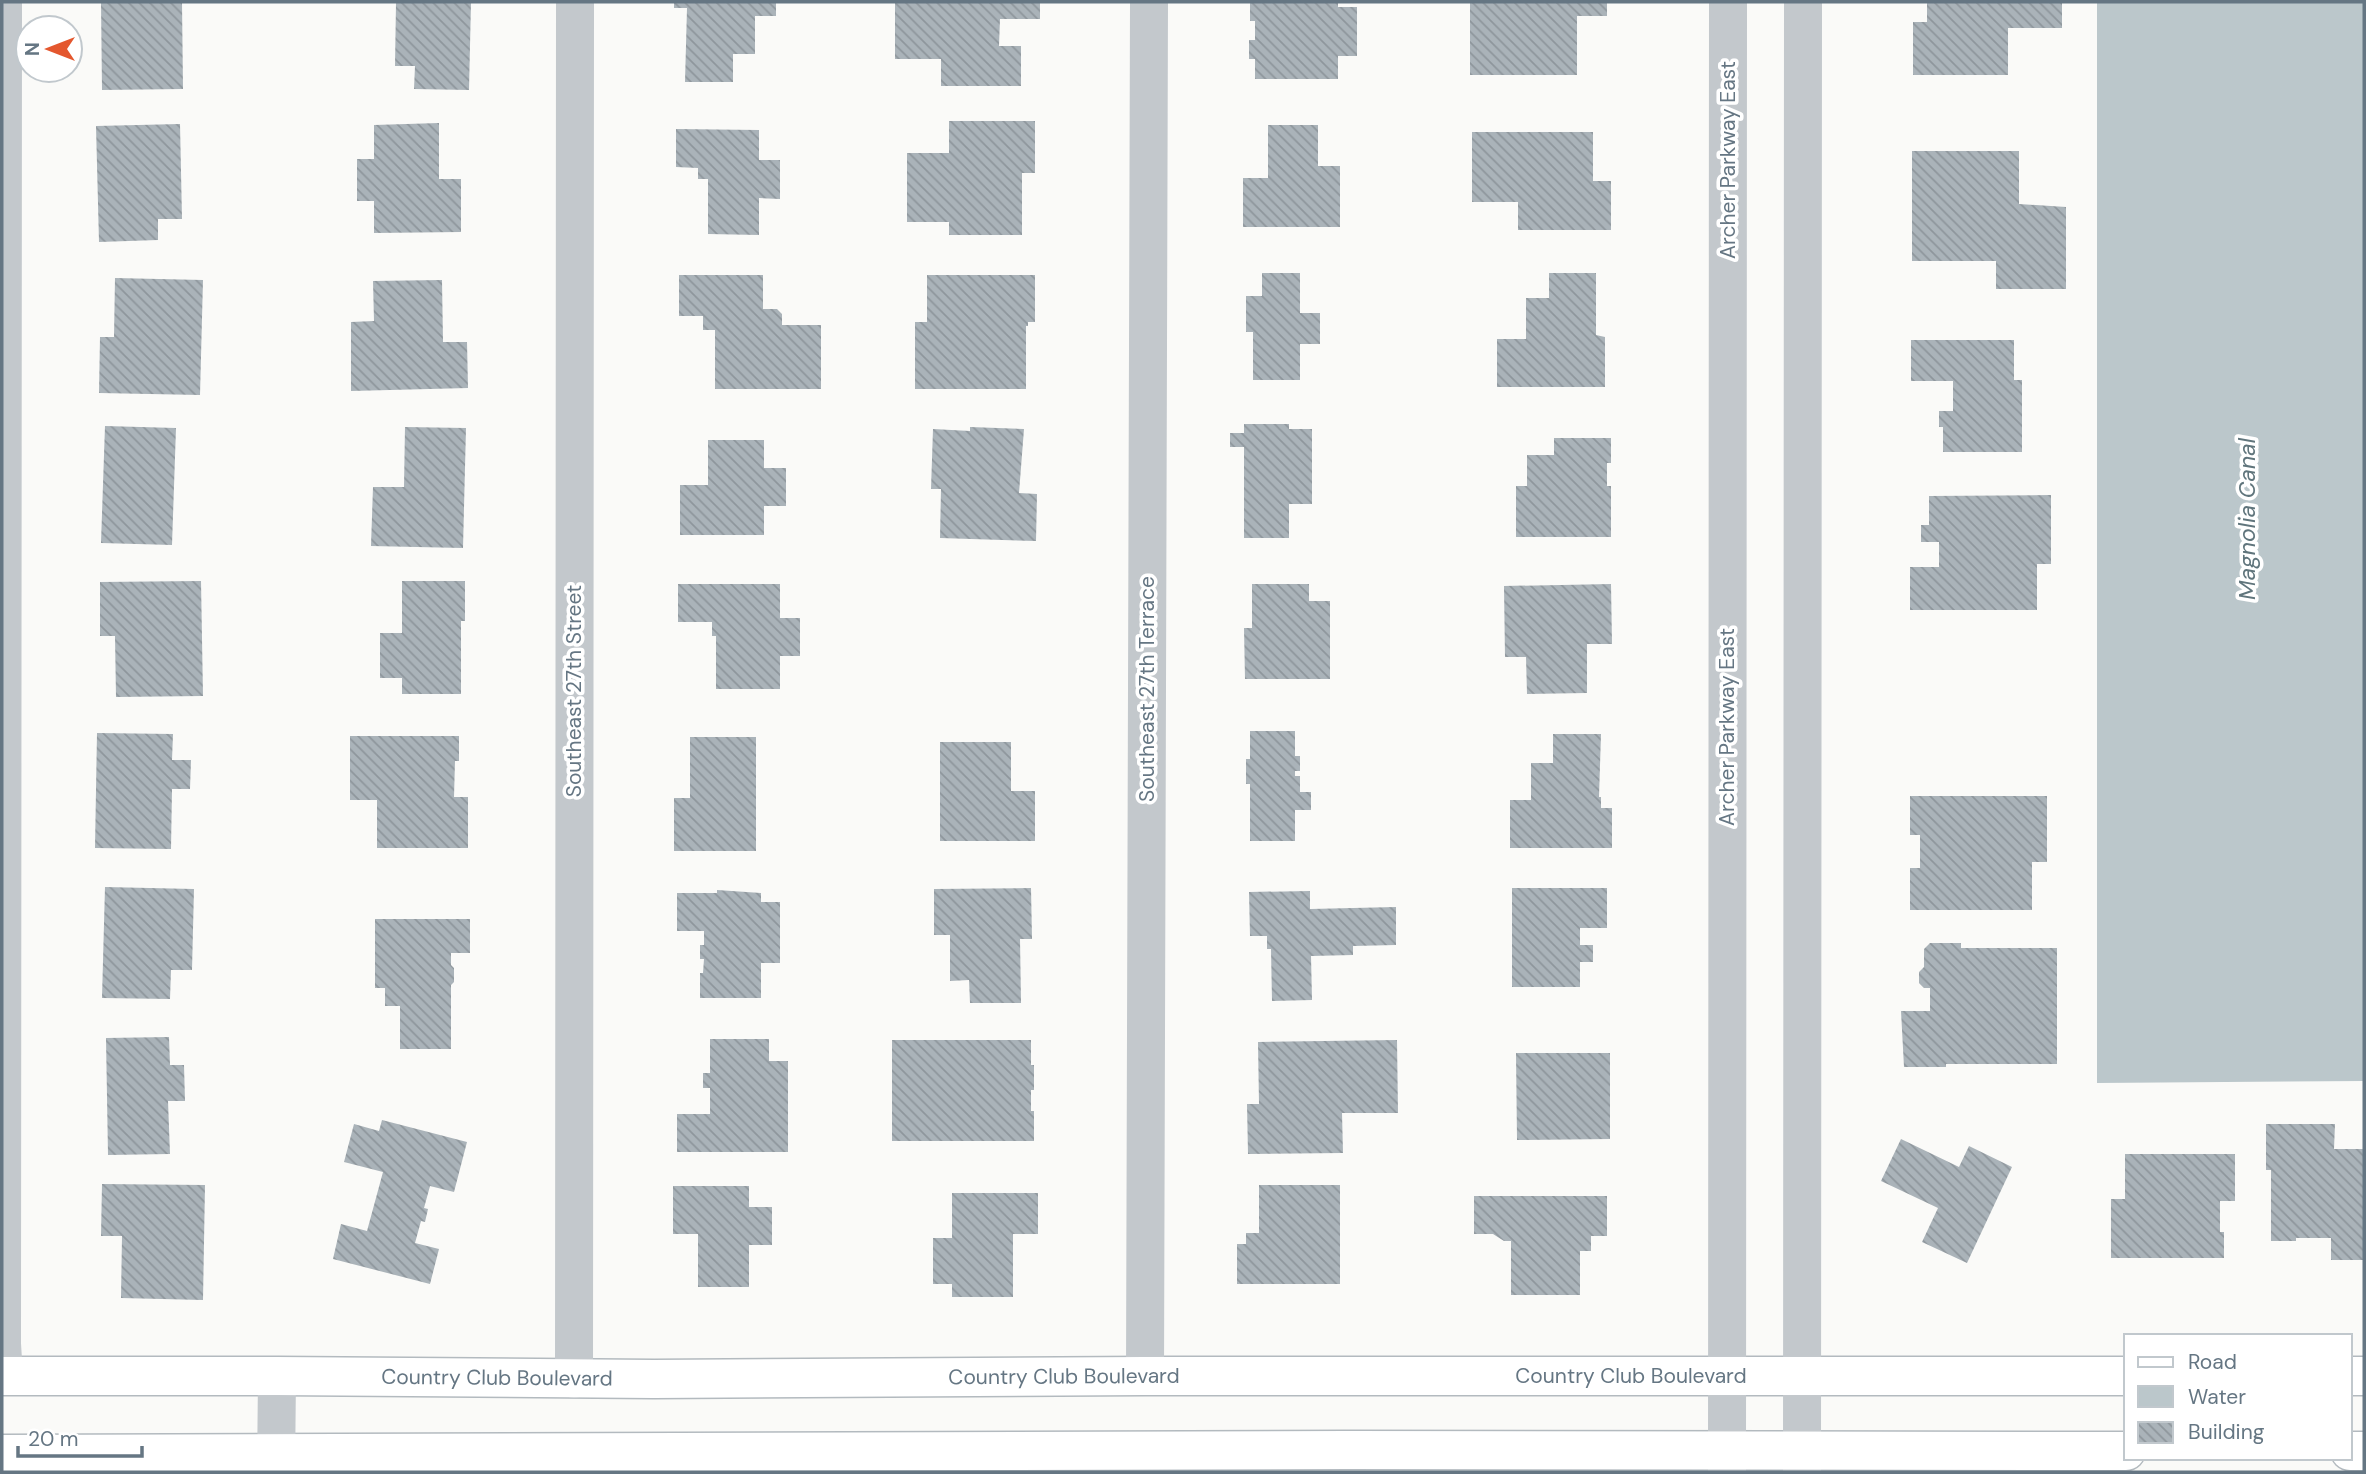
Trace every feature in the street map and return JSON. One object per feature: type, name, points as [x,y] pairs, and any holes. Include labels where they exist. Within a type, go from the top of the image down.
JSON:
[{"type":"main road","name":"Country Club Boulevard","points":[[3,1376],[574,1379],[2124,1376]]},
{"type":"main road","points":[[2,1454],[276,1462],[1263,1450],[1802,1462],[2124,1451]]},
{"type":"street","points":[[3,2],[3,1376]]},
{"type":"street","name":"Southeast 27th Street","points":[[574,1379],[575,2]]},
{"type":"street","name":"Southeast 27th Terrace","points":[[1145,1376],[1149,2]]},
{"type":"street","name":"Archer Parkway East","points":[[1726,1462],[1728,2]]},
{"type":"street","points":[[1802,1462],[1803,2]]},
{"type":"street","points":[[276,1462],[277,1376]]},
{"type":"water","name":"Magnolia Canal","points":[[2097,2],[2364,2],[2364,1081],[2097,1083]]},
{"type":"building","points":[[101,2],[182,2],[183,89],[102,90]]},
{"type":"building","points":[[471,2],[469,90],[414,89],[415,66],[395,66],[396,3]]},
{"type":"building","points":[[674,2],[776,2],[776,16],[755,16],[755,54],[733,54],[733,82],[685,82],[687,8],[674,8]]},
{"type":"building","points":[[895,2],[1040,2],[1040,19],[1000,19],[999,46],[1021,46],[1021,86],[941,86],[941,59],[895,59]]},
{"type":"building","points":[[1250,2],[1338,2],[1338,7],[1357,7],[1357,56],[1338,56],[1338,79],[1255,79],[1255,59],[1249,59],[1249,40],[1255,40],[1255,21],[1250,21]]},
{"type":"building","points":[[1470,2],[1607,2],[1607,16],[1577,16],[1577,75],[1470,75]]},
{"type":"building","points":[[1927,2],[2062,2],[2062,28],[2008,28],[2008,75],[1913,75],[1913,22],[1927,22]]},
{"type":"building","points":[[949,121],[1035,121],[1035,173],[1022,173],[1022,235],[949,235],[949,222],[907,222],[907,153],[949,153]]},
{"type":"building","points":[[439,123],[439,179],[461,179],[461,232],[374,233],[374,201],[357,201],[357,159],[374,159],[374,125]]},
{"type":"building","points":[[180,124],[182,219],[158,219],[158,240],[99,242],[96,126]]},
{"type":"building","points":[[1268,125],[1318,125],[1318,166],[1340,166],[1340,227],[1243,227],[1243,178],[1268,178]]},
{"type":"building","points":[[676,129],[759,130],[759,160],[780,160],[780,199],[759,198],[759,235],[708,234],[708,179],[698,179],[698,168],[676,167]]},
{"type":"building","points":[[1472,132],[1593,132],[1593,181],[1611,181],[1611,230],[1518,230],[1518,202],[1472,202]]},
{"type":"building","points":[[1912,151],[2019,151],[2019,204],[2066,207],[2066,289],[1996,289],[1996,261],[1912,261]]},
{"type":"building","points":[[1262,273],[1300,273],[1300,313],[1320,313],[1320,344],[1300,344],[1300,380],[1253,380],[1253,332],[1246,332],[1246,296],[1262,296]]},
{"type":"building","points":[[1549,273],[1596,273],[1596,335],[1605,337],[1605,387],[1497,387],[1497,339],[1526,339],[1526,298],[1549,298]]},
{"type":"building","points":[[679,275],[763,275],[763,309],[777,309],[782,314],[782,325],[821,325],[821,389],[715,389],[715,330],[703,330],[703,316],[679,316]]},
{"type":"building","points":[[927,275],[1035,275],[1035,322],[1028,322],[1026,326],[1026,389],[915,389],[915,322],[927,322]]},
{"type":"building","points":[[115,278],[203,280],[200,395],[99,393],[100,337],[114,337]]},
{"type":"building","points":[[442,280],[443,342],[467,342],[468,388],[351,391],[351,322],[374,321],[373,281]]},
{"type":"building","points":[[1911,340],[2014,340],[2014,380],[2022,380],[2022,452],[1943,452],[1943,427],[1939,427],[1939,411],[1953,411],[1953,381],[1911,381]]},
{"type":"building","points":[[1244,424],[1289,424],[1289,429],[1312,429],[1312,504],[1289,504],[1289,538],[1244,538],[1244,447],[1230,447],[1230,433],[1244,433]]},
{"type":"building","points":[[105,426],[176,428],[172,545],[101,543]]},
{"type":"building","points":[[405,427],[466,428],[463,548],[371,546],[373,487],[404,487]]},
{"type":"building","points":[[970,427],[1024,429],[1019,493],[1037,494],[1036,541],[940,538],[941,489],[931,489],[933,429],[970,431]]},
{"type":"building","points":[[1554,438],[1611,438],[1607,486],[1611,486],[1611,537],[1516,537],[1516,486],[1527,486],[1527,455],[1554,455]]},
{"type":"building","points":[[708,440],[764,440],[764,468],[786,468],[786,506],[764,506],[764,535],[680,535],[680,485],[708,485]]},
{"type":"building","points":[[2051,495],[2051,564],[2037,564],[2037,610],[1910,610],[1910,567],[1939,567],[1939,542],[1921,542],[1921,525],[1929,525],[1929,496]]},
{"type":"building","points":[[201,581],[203,696],[116,697],[115,636],[100,636],[100,582]]},
{"type":"building","points":[[402,581],[465,581],[465,621],[461,621],[461,694],[402,694],[402,678],[380,678],[380,633],[402,633]]},
{"type":"building","points":[[678,584],[780,584],[780,618],[800,618],[800,656],[780,656],[780,689],[716,689],[716,636],[712,636],[712,622],[678,622]]},
{"type":"building","points":[[1252,584],[1309,584],[1309,601],[1330,601],[1330,679],[1245,679],[1244,628],[1252,628]]},
{"type":"building","points":[[1611,584],[1612,644],[1587,644],[1587,693],[1527,694],[1526,657],[1505,657],[1504,586]]},
{"type":"building","points":[[1250,731],[1295,731],[1295,756],[1300,756],[1300,771],[1295,771],[1295,776],[1300,776],[1300,792],[1311,792],[1311,810],[1295,810],[1295,841],[1250,841],[1250,784],[1246,784],[1246,759],[1250,759]]},
{"type":"building","points":[[97,733],[173,734],[172,760],[191,760],[190,789],[172,789],[171,849],[95,848]]},
{"type":"building","points":[[1553,734],[1601,734],[1599,797],[1601,808],[1612,808],[1612,848],[1510,848],[1510,800],[1531,800],[1531,763],[1553,763]]},
{"type":"building","points":[[350,736],[459,736],[454,797],[468,797],[468,848],[377,848],[377,800],[350,800]]},
{"type":"building","points":[[690,737],[756,737],[756,851],[674,851],[674,798],[690,798]]},
{"type":"building","points":[[940,742],[1011,742],[1011,791],[1035,791],[1035,841],[940,841]]},
{"type":"building","points":[[1910,796],[2047,796],[2047,862],[2032,862],[2032,910],[1910,910],[1910,868],[1920,868],[1920,835],[1910,835]]},
{"type":"building","points":[[105,887],[194,889],[192,970],[171,970],[170,999],[102,998]]},
{"type":"building","points":[[1031,888],[1032,939],[1020,939],[1021,1003],[970,1003],[969,980],[950,981],[950,935],[934,935],[934,889]]},
{"type":"building","points":[[1512,888],[1607,888],[1607,928],[1580,928],[1580,945],[1593,945],[1593,962],[1580,962],[1580,987],[1512,987]]},
{"type":"building","points":[[717,890],[761,893],[761,902],[780,902],[780,963],[761,963],[761,998],[700,998],[700,973],[703,973],[704,959],[700,959],[700,945],[704,945],[704,931],[677,931],[677,893],[717,893]]},
{"type":"building","points":[[1310,891],[1310,909],[1396,907],[1396,945],[1353,946],[1353,955],[1311,956],[1312,1000],[1272,1001],[1271,949],[1267,949],[1267,936],[1250,936],[1249,892]]},
{"type":"building","points":[[375,919],[470,919],[470,953],[451,953],[454,982],[451,985],[451,1049],[400,1049],[400,1006],[385,1006],[385,988],[375,988]]},
{"type":"building","points":[[1930,943],[1961,943],[1961,948],[2057,948],[2057,1064],[1946,1064],[1946,1067],[1904,1067],[1901,1011],[1930,1011],[1930,988],[1924,988],[1919,983],[1919,972],[1924,967],[1924,949]]},
{"type":"building","points":[[169,1037],[170,1065],[184,1065],[185,1101],[168,1101],[170,1154],[108,1155],[106,1038]]},
{"type":"building","points":[[710,1039],[769,1039],[769,1061],[788,1061],[788,1152],[677,1152],[677,1114],[710,1114],[710,1088],[703,1088],[703,1073],[710,1073]]},
{"type":"building","points":[[892,1040],[1031,1040],[1031,1065],[1034,1065],[1031,1111],[1034,1111],[1034,1141],[892,1141]]},
{"type":"building","points":[[1397,1040],[1398,1113],[1342,1113],[1343,1153],[1248,1154],[1247,1104],[1259,1104],[1258,1042]]},
{"type":"building","points":[[1516,1053],[1610,1053],[1610,1139],[1517,1140]]},
{"type":"building","points":[[382,1120],[467,1142],[454,1192],[430,1186],[424,1208],[428,1209],[425,1222],[421,1221],[415,1243],[439,1249],[430,1284],[333,1259],[341,1224],[367,1231],[383,1172],[344,1162],[354,1124],[379,1131]]},
{"type":"building","points":[[2266,1124],[2335,1124],[2334,1149],[2364,1149],[2364,1260],[2331,1260],[2331,1238],[2271,1241],[2271,1170],[2266,1170]]},
{"type":"building","points":[[1901,1139],[1959,1167],[1969,1146],[2012,1167],[1967,1263],[1922,1242],[1938,1208],[1881,1181]]},
{"type":"building","points":[[2125,1154],[2235,1154],[2235,1201],[2220,1201],[2220,1232],[2224,1232],[2224,1258],[2111,1258],[2111,1199],[2125,1199]]},
{"type":"building","points":[[102,1184],[205,1185],[203,1300],[121,1298],[122,1236],[101,1236]]},
{"type":"building","points":[[1259,1185],[1340,1185],[1340,1284],[1237,1284],[1237,1244],[1246,1244],[1246,1233],[1259,1233]]},
{"type":"building","points":[[673,1186],[749,1186],[749,1207],[772,1207],[772,1245],[749,1245],[749,1287],[698,1287],[698,1234],[673,1234]]},
{"type":"building","points":[[952,1193],[1038,1193],[1038,1234],[1013,1234],[1013,1297],[952,1297],[952,1284],[933,1284],[933,1238],[952,1238]]},
{"type":"building","points":[[1474,1196],[1607,1196],[1607,1236],[1591,1236],[1591,1251],[1580,1251],[1580,1295],[1511,1295],[1511,1241],[1504,1241],[1493,1234],[1474,1234]]}]
